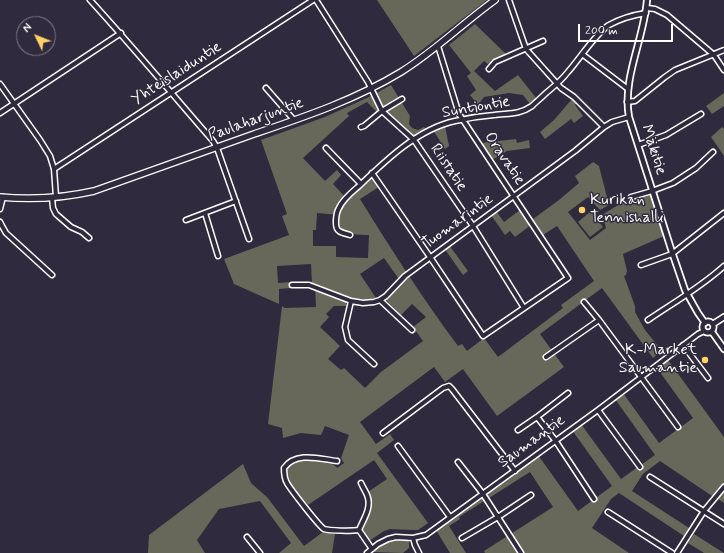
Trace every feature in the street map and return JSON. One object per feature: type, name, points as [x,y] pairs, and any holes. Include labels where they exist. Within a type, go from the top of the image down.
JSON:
[{"type":"main road","name":"Paulaharjuntie","points":[[2,197],[31,199],[80,194],[94,191],[328,108],[401,72],[438,46],[495,0]]},
{"type":"street","points":[[90,0],[121,33],[214,142],[250,239]]},
{"type":"street","name":"Riistatie","points":[[315,0],[368,82],[384,115],[414,140],[473,226],[524,308]]},
{"type":"street","name":"Yhteislaiduntie","points":[[54,169],[315,0]]},
{"type":"street","points":[[510,0],[526,49],[561,88],[574,97],[604,127]]},
{"type":"street","name":"Mäkitie","points":[[647,0],[628,89],[627,102],[629,117],[672,254],[687,294],[705,323]]},
{"type":"street","points":[[646,10],[655,9],[667,15],[714,55],[724,70]]},
{"type":"street","name":"Suntiontie","points":[[350,235],[337,229],[337,212],[339,207],[344,200],[372,173],[394,154],[431,129],[443,124],[463,119],[517,114],[531,106],[566,74],[607,26],[646,10]]},
{"type":"street","points":[[0,113],[121,33]]},
{"type":"street","points":[[489,69],[495,62],[543,41]]},
{"type":"street","name":"Oravatie","points":[[438,46],[460,114],[568,278],[524,308]]},
{"type":"street","points":[[627,102],[635,101],[665,76],[675,70],[724,50]]},
{"type":"street","points":[[582,54],[628,89]]},
{"type":"street","points":[[0,84],[50,156],[54,169],[53,208],[56,214],[71,227],[82,232],[89,238]]},
{"type":"street","points":[[266,88],[294,120]]},
{"type":"street","points":[[361,128],[382,111],[402,100]]},
{"type":"street","points":[[638,145],[666,135],[700,114]]},
{"type":"street","name":"Tuomarintie","points":[[380,300],[386,296],[405,276],[584,144],[604,127],[612,122],[629,117]]},
{"type":"street","points":[[326,148],[361,184]]},
{"type":"street","points":[[631,197],[673,183],[696,168],[713,152]]},
{"type":"street","points":[[372,173],[483,336],[524,308]]},
{"type":"street","points":[[0,209],[2,197]]},
{"type":"street","points":[[186,220],[236,201]]},
{"type":"street","points":[[641,265],[672,254],[724,213]]},
{"type":"street","points":[[205,214],[218,256]]},
{"type":"street","points":[[0,222],[6,233],[52,275]]},
{"type":"street","points":[[648,320],[687,294],[724,266]]},
{"type":"street","points":[[292,285],[309,284],[350,301],[363,303],[380,300],[412,330]]},
{"type":"street","points":[[350,301],[345,327],[348,340],[374,364]]},
{"type":"street","points":[[584,302],[678,427]]},
{"type":"street","points":[[712,332],[708,333],[704,331],[703,327],[705,323],[709,322],[713,324],[724,317]]},
{"type":"street","points":[[546,357],[599,320]]},
{"type":"street","points":[[712,332],[714,328],[713,324]]},
{"type":"street","name":"Saumantie","points":[[367,553],[378,544],[388,539],[396,537],[413,538],[426,535],[704,331]]},
{"type":"street","points":[[712,332],[724,349]]},
{"type":"street","points":[[683,345],[708,378]]},
{"type":"street","points":[[383,433],[442,388],[449,386],[515,471]]},
{"type":"street","points":[[518,430],[568,393]]},
{"type":"street","points":[[598,410],[640,467]]},
{"type":"street","points":[[537,417],[555,440],[594,499]]},
{"type":"street","points":[[398,446],[450,518]]},
{"type":"street","points":[[337,461],[305,457],[291,460],[284,468],[286,482],[315,520],[325,529],[359,530]]},
{"type":"street","points":[[458,462],[483,494],[521,553]]},
{"type":"street","points":[[650,477],[724,524]]},
{"type":"street","points":[[359,530],[369,505],[368,497],[361,483]]},
{"type":"street","points":[[677,553],[704,511],[724,487]]},
{"type":"street","points":[[462,538],[498,517],[531,495]]},
{"type":"street","points":[[608,512],[672,553]]},
{"type":"street","points":[[359,530],[372,548]]},
{"type":"street","points":[[248,537],[260,553]]},
{"type":"street","points":[[413,538],[419,553]]},
{"type":"green space","points":[[377,0],[487,0],[414,56]]},
{"type":"green space","points":[[475,24],[507,55],[493,60],[488,64],[484,61],[474,71],[495,91],[518,75],[537,99],[530,104],[523,95],[509,93],[484,97],[478,105],[470,95],[476,90],[467,76],[471,73],[449,45]]},
{"type":"green space","points":[[391,85],[410,116],[409,124],[412,128],[418,130],[424,127],[427,130],[415,137],[387,114],[384,109],[377,112],[367,102],[347,113],[349,116],[303,158],[325,181],[337,170],[341,175],[333,184],[348,200],[372,177],[379,187],[360,199],[432,310],[458,346],[462,344],[467,351],[484,338],[498,357],[563,308],[561,305],[594,281],[557,226],[543,235],[533,219],[579,183],[575,176],[593,162],[599,166],[609,205],[600,210],[588,197],[568,212],[590,240],[606,228],[602,215],[623,202],[646,195],[650,195],[664,236],[623,254],[627,271],[626,275],[624,276],[635,306],[635,312],[645,330],[662,351],[653,358],[602,288],[540,334],[564,367],[497,416],[463,369],[445,382],[434,367],[360,422],[376,444],[390,434],[394,440],[377,453],[428,523],[418,530],[390,529],[384,531],[369,541],[364,536],[361,529],[368,516],[371,502],[368,492],[387,479],[374,460],[308,505],[289,482],[286,469],[293,462],[304,460],[332,464],[337,468],[344,463],[341,458],[349,435],[325,426],[321,435],[301,433],[283,438],[282,428],[268,424],[282,306],[285,308],[316,307],[315,284],[312,283],[311,264],[277,266],[278,283],[291,282],[291,288],[279,289],[279,304],[234,284],[224,259],[289,235],[282,216],[287,214],[261,140],[325,117]],"holes":[[[317,213],[339,215],[338,226],[341,229],[352,234],[369,235],[368,258],[336,257],[336,246],[313,246],[313,230],[316,230]],[[384,258],[401,282],[385,299],[401,315],[412,304],[426,317],[413,327],[423,341],[381,372],[365,388],[344,368],[341,370],[328,359],[340,346],[320,327],[329,317],[326,314],[334,306],[346,306],[346,298],[367,300],[376,298],[360,274]]]},
{"type":"green space","points":[[724,93],[724,106],[712,114],[706,106]]},
{"type":"green space","points":[[572,99],[577,102],[575,105],[583,116],[574,123],[571,119],[545,139],[540,132],[554,120]]},
{"type":"green space","points":[[445,126],[449,146],[445,149],[433,130]]},
{"type":"green space","points":[[722,127],[724,129],[724,156],[711,137]]},
{"type":"green space","points":[[516,139],[517,143],[529,140],[530,148],[507,151],[492,160],[481,143]]},
{"type":"green space","points":[[520,210],[531,225],[515,237],[510,231],[505,235],[491,215],[496,211],[504,222]]},
{"type":"green space","points":[[591,211],[603,227],[590,237],[578,222]]},
{"type":"green space","points":[[449,245],[468,271],[463,275],[444,248]]},
{"type":"green space","points":[[668,360],[724,437],[724,503],[660,461],[643,474],[632,491],[689,528],[684,536],[619,493],[611,499],[592,528],[629,553],[485,553],[484,551],[553,507],[530,472],[459,517],[460,519],[449,526],[466,553],[450,553],[436,530],[538,455],[578,511],[612,486],[572,430],[581,424],[621,479],[655,455],[615,399],[623,393],[659,443],[693,418],[657,368]]},
{"type":"green space","points":[[243,464],[251,483],[267,497],[304,546],[323,532],[335,534],[332,553],[279,553],[291,543],[260,501],[219,509],[197,540],[205,553],[148,553],[149,535]]},
{"type":"green space","points":[[694,534],[724,553],[704,553],[688,543]]},
{"type":"green space","points":[[400,539],[409,541],[409,548],[403,553],[372,552],[384,543]]},
{"type":"place","name":"Kurikan Tennishalli","points":[[582,210]]},
{"type":"place","name":"K-Market Saumantie","points":[[705,360]]}]
